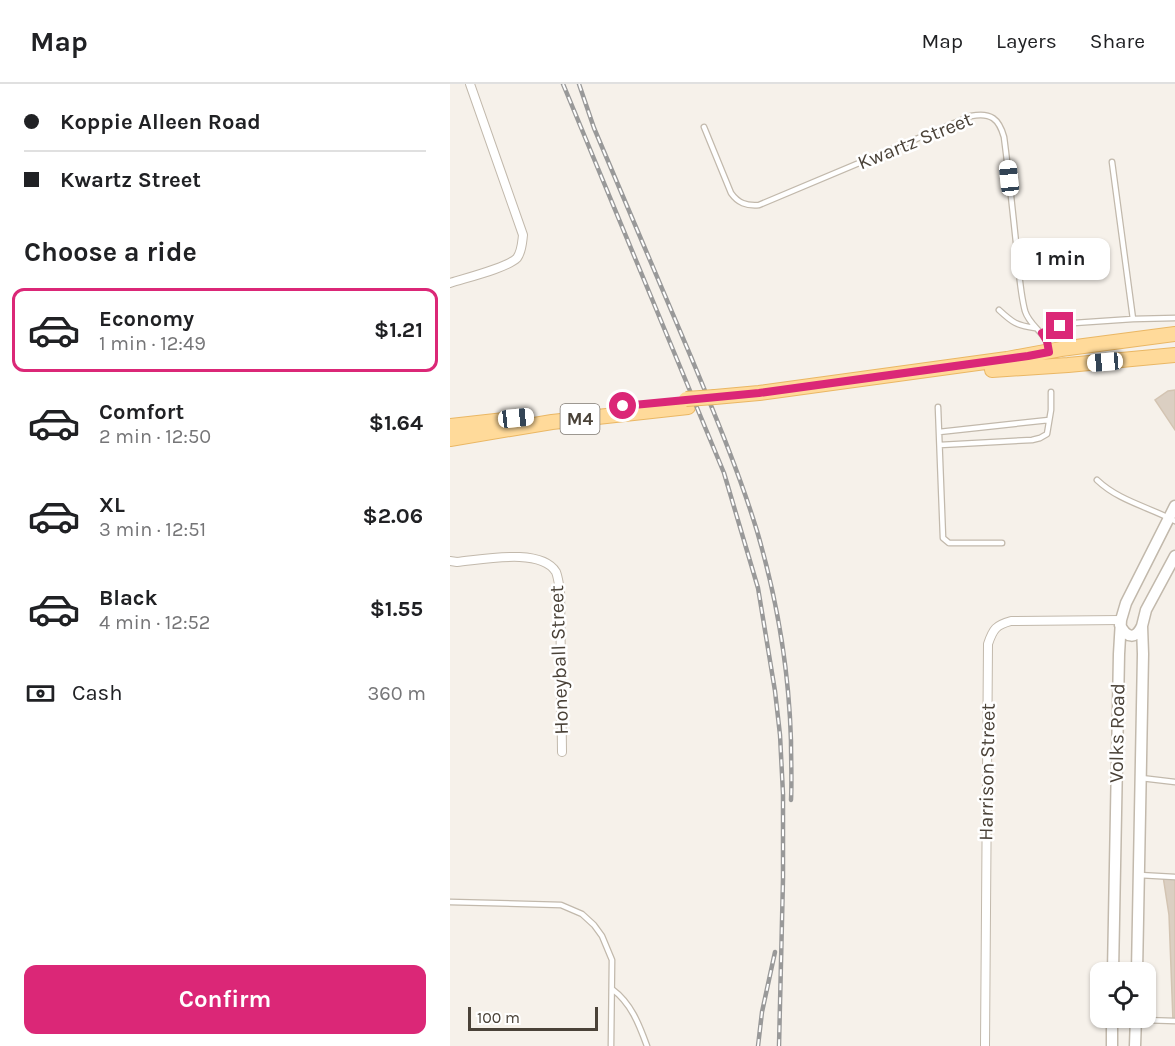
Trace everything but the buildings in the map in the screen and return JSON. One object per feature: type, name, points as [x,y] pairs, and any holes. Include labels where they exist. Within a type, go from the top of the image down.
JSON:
[{"type":"main road","name":"M4","points":[[716,401],[1175,334]]},
{"type":"main road","name":"M4","points":[[450,426],[687,403],[800,395],[1012,368],[1175,356]]},
{"type":"main road","name":"M4","points":[[450,439],[687,403]]},
{"type":"street","points":[[450,283],[512,262],[519,254],[523,235],[470,84]]},
{"type":"street","name":"Volks Road","points":[[1113,962],[1120,623],[1126,603],[1172,519],[1175,506]]},
{"type":"street","name":"Volks Road","points":[[1137,962],[1142,626],[1146,610],[1175,556]]},
{"type":"street","name":"Honeyball Street","points":[[450,561],[515,557],[537,559],[547,563],[556,573],[560,590],[562,752]]},
{"type":"street","points":[[1126,603],[1136,600],[1141,602],[1146,610]]},
{"type":"street","name":"Harrison Street","points":[[985,1046],[988,644],[992,631],[1001,624],[1011,621],[1120,623]]},
{"type":"street","points":[[1120,623],[1128,636],[1139,632],[1142,626]]},
{"type":"street","points":[[1112,1028],[1112,1046]]},
{"type":"street","points":[[1135,1046],[1136,1028]]},
{"type":"lane","name":"Kwartz Street","points":[[704,127],[731,193],[742,204],[752,206],[971,116],[986,115],[992,118],[1000,126],[1004,138],[1020,280],[1028,320],[1035,328]]},
{"type":"lane","points":[[1112,162],[1133,319]]},
{"type":"lane","points":[[999,310],[1013,323],[1035,328],[1042,333],[1047,341],[1050,366]]},
{"type":"lane","points":[[1042,333],[1060,326],[1133,319],[1175,318]]},
{"type":"lane","points":[[1139,339],[1142,359]]},
{"type":"lane","points":[[940,446],[1040,438],[1047,434],[1051,392]]},
{"type":"lane","points":[[938,407],[943,538],[949,543],[1002,543]]},
{"type":"lane","points":[[939,432],[1049,420]]},
{"type":"lane","points":[[1097,480],[1107,490],[1121,498],[1172,519]]},
{"type":"lane","points":[[1141,778],[1175,782]]},
{"type":"lane","points":[[1139,875],[1175,877]]},
{"type":"lane","points":[[450,902],[561,905],[582,915],[598,929],[612,960],[611,1046]]},
{"type":"lane","points":[[612,989],[620,995],[631,1010],[647,1046]]},
{"type":"lane","points":[[1156,1020],[1175,1021]]},
{"type":"railway","points":[[563,84],[724,473],[758,588],[775,691],[783,794],[779,1046]]},
{"type":"railway","points":[[579,84],[594,128],[718,422],[757,531],[776,609],[785,661],[790,714],[791,800]]},
{"type":"railway","points":[[758,1046],[762,1012],[775,952]]},
{"type":"route","points":[[623,406],[759,393],[1028,356],[1049,352],[1047,341],[1042,333],[1060,326]]}]
